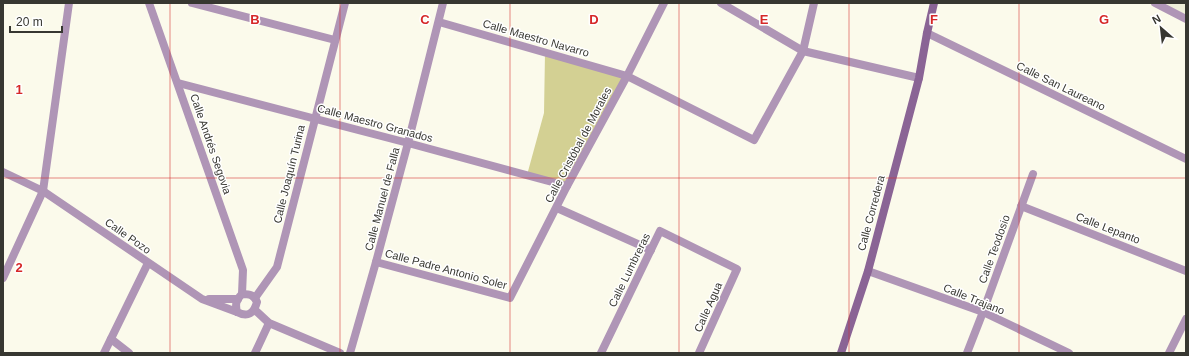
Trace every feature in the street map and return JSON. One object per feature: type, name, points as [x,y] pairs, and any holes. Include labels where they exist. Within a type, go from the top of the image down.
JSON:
[{"type":"street","points":[[3,278],[43,191],[69,3]]},
{"type":"street","name":"Calle Andrés Segovia","points":[[149,3],[243,270],[240,296]]},
{"type":"street","points":[[192,3],[335,40]]},
{"type":"street","name":"Calle Joaquín Turina","points":[[255,298],[276,267],[345,3]]},
{"type":"street","name":"Calle Manuel de Falla","points":[[350,353],[408,143],[444,3]]},
{"type":"street","name":"Calle Cristóbal de Morales","points":[[510,298],[567,186],[627,76],[664,3]]},
{"type":"street","points":[[721,3],[803,51],[919,78]]},
{"type":"street","points":[[803,51],[814,3]]},
{"type":"street","name":"Calle Corredera","points":[[841,353],[868,271],[919,78],[926,33],[934,3]]},
{"type":"street","points":[[1155,3],[1186,19]]},
{"type":"street","name":"Calle Maestro Navarro","points":[[439,22],[627,76],[754,140],[803,51]]},
{"type":"street","name":"Calle San Laureano","points":[[926,33],[1186,159]]},
{"type":"street","name":"Calle Maestro Granados","points":[[178,83],[567,186]]},
{"type":"street","name":"Calle Pozo","points":[[3,172],[43,191],[202,299],[237,312]]},
{"type":"street","name":"Calle Teodosio","points":[[967,353],[1033,174]]},
{"type":"street","name":"Calle Lepanto","points":[[1021,206],[1186,271]]},
{"type":"street","points":[[556,208],[651,250]]},
{"type":"street","name":"Calle Lumbreras","points":[[600,353],[660,231],[737,269]]},
{"type":"street","name":"Calle Padre Antonio Soler","points":[[376,262],[510,298]]},
{"type":"street","points":[[104,353],[148,263]]},
{"type":"street","name":"Calle Agua","points":[[699,353],[737,269]]},
{"type":"street","name":"Calle Trajano","points":[[868,271],[983,312],[1069,353]]},
{"type":"street","points":[[202,299],[250,294],[257,302],[255,310],[248,315],[237,312],[235,306],[240,296]]},
{"type":"street","points":[[255,310],[268,323],[340,353]]},
{"type":"street","points":[[1169,353],[1182,336],[1186,319]]},
{"type":"street","points":[[255,353],[268,323]]},
{"type":"street","points":[[111,340],[129,353]]},
{"type":"shaded area","points":[[1155,3],[1186,3],[1186,19]]},
{"type":"shaded area","points":[[545,53],[627,76],[567,186],[527,175],[544,113]]}]
